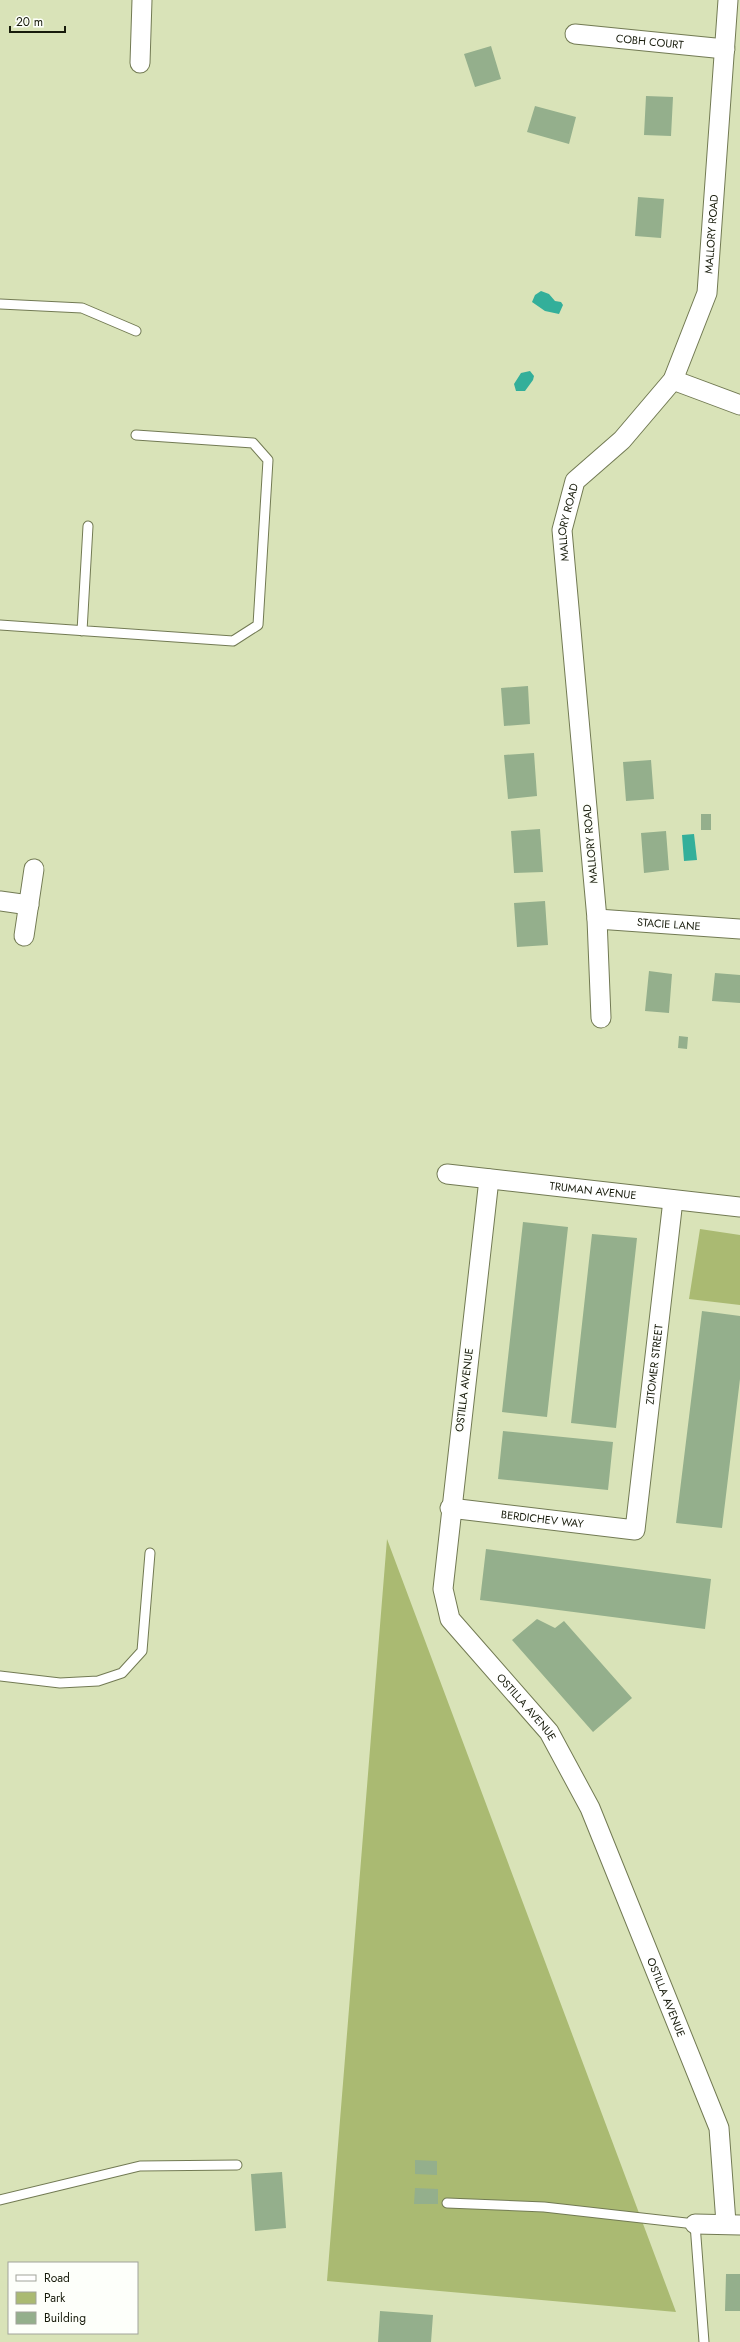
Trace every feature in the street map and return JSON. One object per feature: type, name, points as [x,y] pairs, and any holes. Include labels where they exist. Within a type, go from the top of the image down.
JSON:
[{"type":"street","points":[[140,62],[142,0]]},
{"type":"street","name":"MALLORY ROAD","points":[[601,1018],[597,919],[562,530],[575,481],[622,440],[673,380],[707,293],[728,0]]},
{"type":"street","name":"COBH COURT","points":[[575,34],[725,49]]},
{"type":"street","points":[[673,380],[740,405]]},
{"type":"street","points":[[24,936],[34,869]]},
{"type":"street","points":[[0,901],[29,905]]},
{"type":"street","name":"STACIE LANE","points":[[597,919],[740,929]]},
{"type":"street","name":"TRUMAN AVENUE","points":[[447,1174],[740,1207]]},
{"type":"street","name":"OSTILLA AVENUE","points":[[489,1179],[450,1508],[443,1589],[450,1619],[549,1732],[590,1808],[719,2128],[733,2224]]},
{"type":"street","name":"ZITOMER STREET","points":[[635,1530],[673,1200]]},
{"type":"street","name":"BERDICHEV WAY","points":[[450,1508],[635,1530]]},
{"type":"street","points":[[695,2224],[733,2224]]},
{"type":"lane","points":[[0,304],[82,308],[136,330]]},
{"type":"lane","points":[[0,625],[233,641],[258,625],[268,460],[253,443],[136,435]]},
{"type":"lane","points":[[82,631],[88,526]]},
{"type":"lane","points":[[0,1676],[60,1683],[98,1681],[122,1673],[142,1652],[150,1553]]},
{"type":"lane","points":[[0,2200],[140,2166],[237,2165]]},
{"type":"lane","points":[[447,2203],[544,2207],[695,2224],[704,2342]]},
{"type":"green space","points":[[700,1229],[740,1235],[740,1305],[689,1299]]},
{"type":"green space","points":[[387,1539],[676,2312],[327,2281]]},
{"type":"water","points":[[541,291],[549,294],[555,301],[561,302],[563,305],[559,314],[545,311],[532,302],[535,295]]},
{"type":"water","points":[[530,371],[534,376],[533,380],[525,391],[516,391],[514,384],[521,373]]},
{"type":"water","points":[[694,834],[697,860],[684,861],[682,835]]},
{"type":"building","points":[[491,46],[501,79],[475,87],[464,54]]},
{"type":"building","points":[[646,96],[673,97],[671,136],[644,135]]},
{"type":"building","points":[[535,106],[576,117],[569,144],[527,132]]},
{"type":"building","points":[[638,197],[664,199],[661,238],[635,236]]},
{"type":"building","points":[[528,686],[530,724],[504,726],[501,688]]},
{"type":"building","points":[[534,753],[537,796],[508,799],[504,755]]},
{"type":"building","points":[[651,760],[654,799],[626,801],[623,762]]},
{"type":"building","points":[[701,814],[711,814],[711,830],[701,830]]},
{"type":"building","points":[[540,829],[543,872],[514,873],[511,831]]},
{"type":"building","points":[[666,831],[669,870],[644,873],[641,833]]},
{"type":"building","points":[[545,901],[548,945],[517,947],[514,903]]},
{"type":"building","points":[[649,971],[672,974],[669,1013],[645,1011]]},
{"type":"building","points":[[715,973],[740,975],[740,1003],[712,1001]]},
{"type":"building","points":[[679,1036],[688,1037],[687,1049],[678,1048]]},
{"type":"building","points":[[523,1222],[568,1227],[547,1417],[502,1412]]},
{"type":"building","points":[[592,1234],[637,1238],[616,1428],[571,1423]]},
{"type":"building","points":[[702,1311],[740,1316],[740,1379],[722,1528],[676,1523]]},
{"type":"building","points":[[503,1431],[613,1442],[608,1490],[498,1479]]},
{"type":"building","points":[[486,1549],[711,1579],[705,1629],[480,1600]]},
{"type":"building","points":[[537,1619],[555,1628],[564,1621],[632,1698],[593,1732],[512,1640]]},
{"type":"building","points":[[415,2160],[437,2161],[437,2175],[415,2174]]},
{"type":"building","points":[[282,2172],[286,2228],[255,2231],[251,2174]]},
{"type":"building","points":[[415,2188],[438,2189],[438,2204],[414,2204]]},
{"type":"building","points":[[726,2274],[740,2274],[740,2311],[725,2311]]},
{"type":"building","points":[[380,2311],[433,2315],[431,2342],[378,2342]]}]
